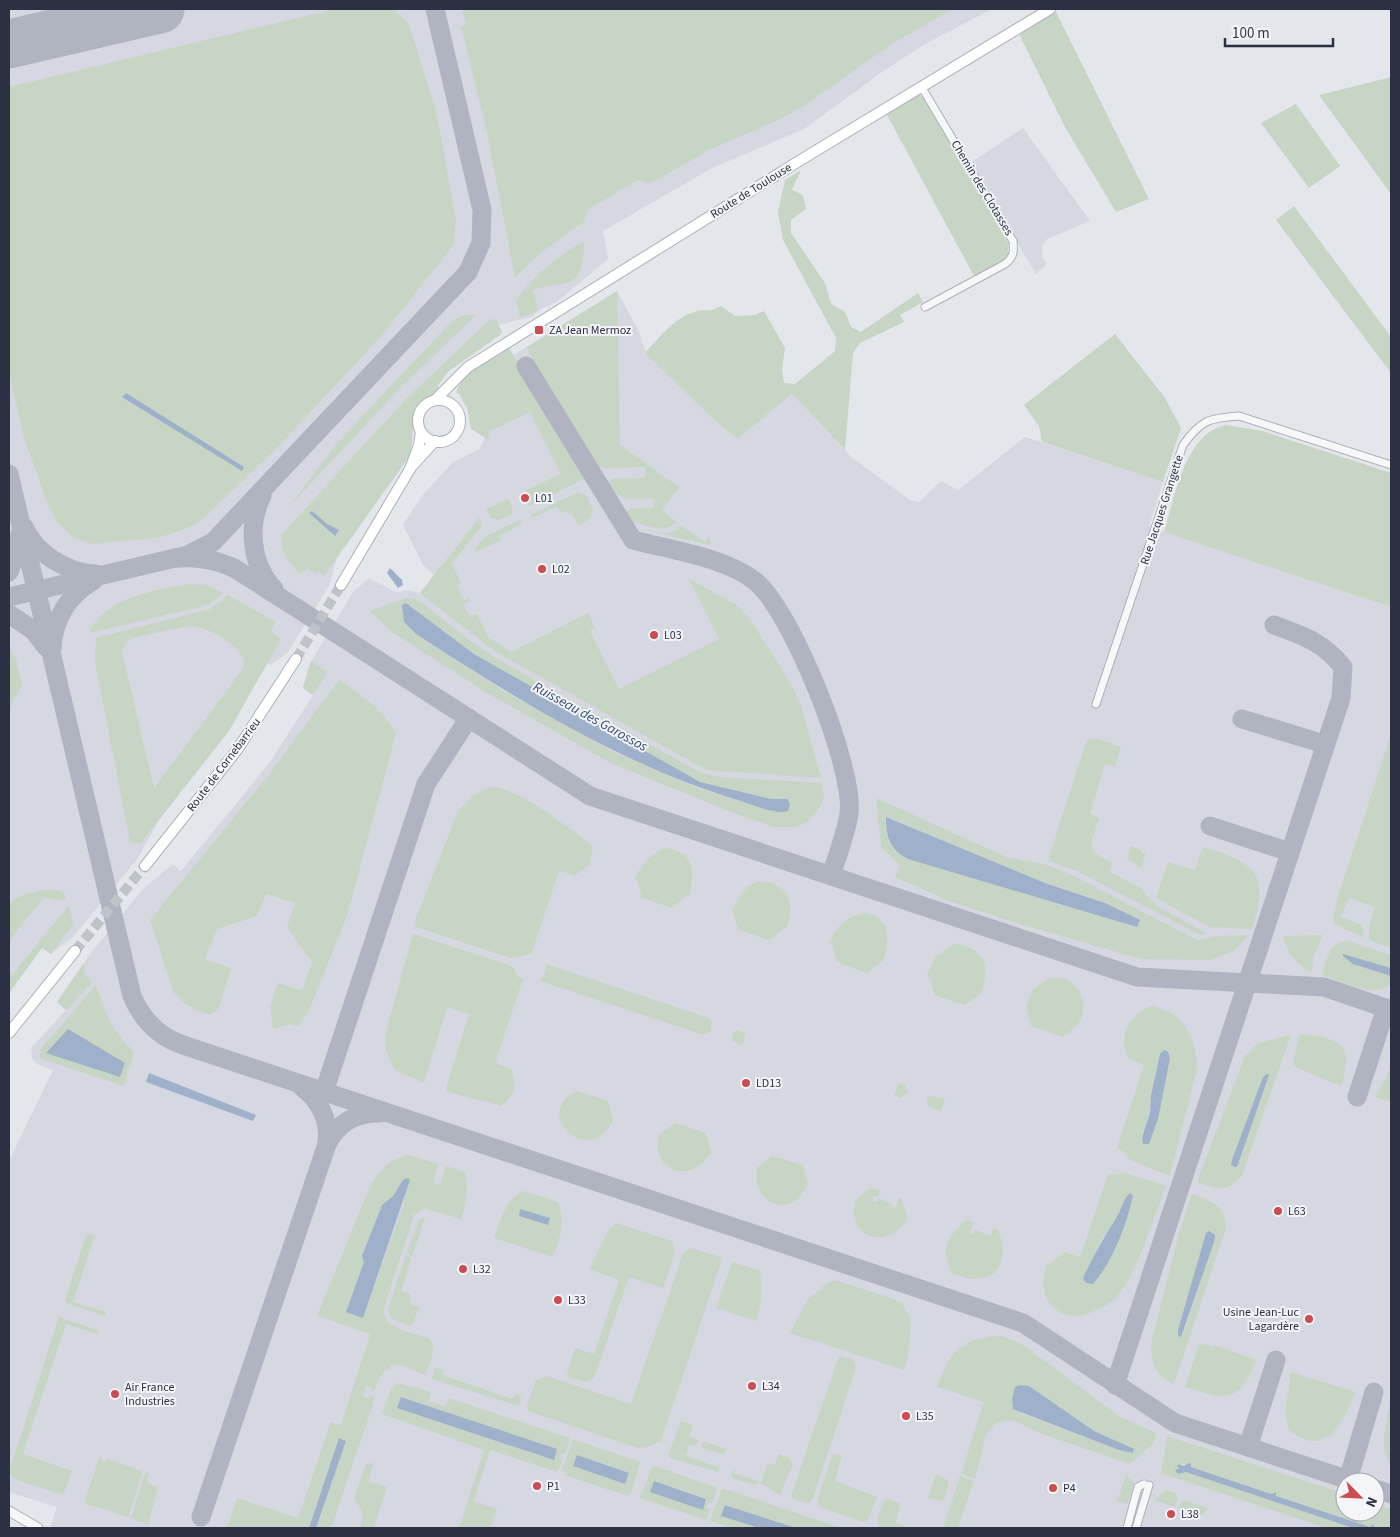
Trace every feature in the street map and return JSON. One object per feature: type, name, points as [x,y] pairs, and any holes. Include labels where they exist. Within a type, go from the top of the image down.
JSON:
[{"type":"main road","name":"Route de Toulouse","points":[[435,400],[455,378],[524,332],[921,86],[1050,9]]},
{"type":"main road","points":[[410,469],[435,442],[451,438],[458,429],[460,416],[453,405],[451,393],[455,378]]},
{"type":"main road","points":[[341,585],[410,469],[419,445],[421,432],[418,421],[421,410],[435,400],[445,400],[453,405]]},
{"type":"main road","points":[[421,432],[435,442]]},
{"type":"main road","name":"Route de Cornebarrieu","points":[[145,866],[255,726],[296,659]]},
{"type":"main road","points":[[9,1033],[75,951]]},
{"type":"street","name":"Chemin des Clotasses","points":[[921,86],[1013,241],[1014,252],[1011,259],[1005,264],[926,307]]},
{"type":"street","name":"Rue Jacques Grangette","points":[[1096,704],[1183,445],[1195,429],[1215,417],[1239,416],[1391,465]]},
{"type":"street","points":[[1127,1528],[1134,1508],[1138,1487],[1146,1484],[1142,1511],[1136,1528]]},
{"type":"street","points":[[9,1511],[38,1528]]},
{"type":"shaded area","points":[[9,9],[992,9],[925,44],[882,72],[804,129],[712,168],[603,231],[608,259],[557,302],[541,309],[531,317],[486,328],[411,398],[337,557],[330,584],[288,652],[271,665],[262,660],[161,816],[138,858],[73,937],[51,954],[42,948],[9,993]]},
{"type":"shaded area","points":[[1023,128],[1090,221],[1047,239],[1042,246],[1042,256],[1047,264],[1036,274],[969,164]]},
{"type":"shaded area","points":[[617,291],[638,330],[646,353],[713,419],[738,439],[792,394],[851,457],[910,500],[919,502],[941,481],[958,490],[1025,437],[1163,482],[1149,526],[1391,607],[1391,1528],[50,1528],[57,1507],[9,1492],[9,1161],[53,1070],[39,1065],[32,1058],[31,1048],[66,1010],[57,1002],[90,954],[143,889],[173,864],[181,871],[270,762],[313,695],[303,688],[309,665],[353,592],[369,578],[395,592],[408,590],[420,593],[434,575],[423,565],[403,525],[422,496],[452,463],[479,449],[484,440],[486,428],[512,356]]},
{"type":"green space","points":[[335,9],[394,9],[409,24],[437,115],[456,220],[454,244],[384,333],[279,446],[204,518],[188,528],[161,537],[93,544],[81,541],[69,534],[58,523],[49,507],[24,438],[9,372],[9,87]]},
{"type":"green space","points":[[462,9],[953,9],[893,43],[804,106],[778,120],[709,150],[650,184],[638,180],[587,210],[584,222],[544,250],[515,278],[488,137],[461,26],[466,25]]},
{"type":"green space","points":[[1056,12],[1149,199],[1116,212],[1066,129],[1019,34]]},
{"type":"green space","points":[[1391,77],[1391,194],[1319,95]]},
{"type":"green space","points":[[918,94],[929,102],[1008,243],[1008,255],[999,264],[974,276],[886,113]]},
{"type":"green space","points":[[1296,104],[1340,166],[1309,188],[1261,123]]},
{"type":"green space","points":[[801,170],[792,190],[803,195],[806,209],[791,220],[791,233],[825,283],[831,304],[845,312],[851,327],[861,332],[918,293],[923,302],[900,315],[904,322],[860,343],[853,353],[845,450],[792,394],[738,439],[713,419],[645,353],[668,328],[682,317],[721,306],[735,316],[755,315],[764,311],[785,348],[782,370],[784,383],[795,384],[835,351],[836,338],[783,240],[778,212],[785,180]]},
{"type":"green space","points":[[1294,206],[1391,337],[1391,373],[1276,220]]},
{"type":"green space","points":[[584,241],[581,268],[578,275],[566,283],[532,290],[537,303],[537,310],[520,317],[516,301],[529,283],[555,260]]},
{"type":"green space","points":[[617,291],[620,445],[679,487],[662,510],[676,522],[667,528],[650,527],[633,522],[627,513],[629,509],[653,508],[654,498],[634,499],[623,497],[609,484],[612,479],[645,478],[645,467],[603,468],[596,464],[536,368],[527,347]]},
{"type":"green space","points":[[465,315],[476,315],[400,388],[288,508],[339,441],[453,320]]},
{"type":"green space","points":[[491,319],[496,320],[502,332],[449,371],[438,385],[440,391],[417,407],[409,457],[324,576],[318,571],[316,574],[307,568],[300,574],[283,551],[282,534],[408,397]]},
{"type":"green space","points":[[1115,334],[1165,398],[1181,428],[1163,482],[1042,442],[1039,426],[1024,405]]},
{"type":"green space","points":[[509,348],[586,478],[530,506],[524,502],[530,499],[526,490],[561,474],[530,412],[488,432],[489,440],[471,429],[467,408],[459,394],[456,393],[464,378],[471,372]]},
{"type":"green space","points":[[1226,425],[1262,431],[1391,473],[1391,607],[1164,532],[1178,485],[1191,453],[1212,430]]},
{"type":"green space","points":[[576,493],[586,495],[593,510],[592,516],[584,522],[578,525],[572,513],[560,512],[557,507],[531,518],[531,515]]},
{"type":"green space","points":[[508,499],[513,509],[511,515],[498,520],[491,518],[486,509]]},
{"type":"green space","points":[[479,518],[482,522],[481,527],[452,564],[461,583],[457,586],[464,600],[469,598],[470,601],[463,605],[469,616],[477,614],[489,638],[511,652],[588,613],[595,628],[590,631],[619,689],[719,639],[689,579],[735,604],[747,615],[757,630],[792,686],[801,705],[821,778],[706,770],[493,650],[420,593]]},
{"type":"green space","points":[[520,520],[523,523],[499,536],[501,540],[476,552],[475,548],[485,537]]},
{"type":"green space","points":[[681,526],[705,542],[710,535],[710,545],[636,528],[669,534]]},
{"type":"green space","points":[[190,584],[206,585],[223,593],[208,605],[89,633],[96,621],[119,603],[132,597]]},
{"type":"green space","points":[[228,595],[276,622],[271,631],[281,639],[229,731],[140,844],[130,842],[95,662],[96,638],[210,609]],"holes":[[[190,626],[216,634],[233,645],[243,659],[244,667],[154,788],[122,652],[127,641],[136,637]]]},
{"type":"green space","points":[[406,598],[413,598],[499,660],[701,773],[721,777],[822,783],[824,797],[820,807],[806,823],[795,827],[774,827],[726,810],[611,763],[487,693],[392,632],[370,611]],"holes":[[[406,603],[474,654],[700,782],[771,799],[787,799],[760,807],[700,789],[616,753],[502,690],[416,634],[404,622]]]},
{"type":"green space","points":[[9,647],[16,659],[22,685],[9,710]]},
{"type":"green space","points":[[311,661],[327,673],[313,695],[303,688]]},
{"type":"green space","points":[[339,680],[377,709],[396,733],[347,916],[310,1008],[298,1027],[291,1024],[273,1029],[270,1006],[278,983],[302,991],[312,962],[287,927],[295,903],[266,894],[257,916],[217,929],[205,959],[231,968],[219,1008],[210,1015],[199,1011],[185,1003],[173,991],[150,920],[268,776]]},
{"type":"green space","points":[[1391,734],[1391,948],[1369,940],[1369,927],[1375,907],[1349,898],[1341,917],[1362,925],[1364,938],[1333,923],[1337,900]]},
{"type":"green space","points":[[1095,738],[1121,747],[1115,767],[1105,764],[1090,814],[1099,818],[1091,843],[1094,853],[1112,863],[1110,872],[1141,888],[1155,905],[1206,933],[1202,936],[1077,871],[1048,861],[1086,742],[1089,739]]},
{"type":"green space","points":[[492,787],[516,794],[530,802],[593,846],[590,864],[575,875],[559,871],[531,955],[511,958],[416,927],[415,921],[458,811],[474,794]]},
{"type":"green space","points":[[876,798],[1006,857],[1047,865],[1070,874],[1197,940],[1217,936],[1249,935],[1234,951],[1210,960],[1141,959],[1010,921],[949,901],[895,877],[900,866],[881,847]],"holes":[[[887,817],[1045,883],[1105,903],[1139,920],[1137,927],[908,859]]]},
{"type":"green space","points":[[1131,846],[1140,849],[1142,853],[1146,854],[1141,868],[1127,859]]},
{"type":"green space","points":[[1203,847],[1235,858],[1254,872],[1260,894],[1252,929],[1210,927],[1156,898],[1168,862],[1195,870]]},
{"type":"green space","points":[[663,848],[681,853],[687,858],[692,871],[689,897],[686,896],[672,908],[642,898],[637,880],[634,879],[646,861]]},
{"type":"green space","points":[[758,881],[768,882],[783,889],[789,902],[789,919],[786,929],[784,928],[769,940],[739,930],[732,911],[745,889]]},
{"type":"green space","points":[[50,889],[63,892],[67,899],[57,900],[44,897],[9,941],[9,905],[22,895]]},
{"type":"green space","points":[[69,905],[73,924],[51,954],[42,948],[9,993],[9,979]]},
{"type":"green space","points":[[867,913],[881,921],[887,932],[887,946],[883,961],[867,973],[837,962],[832,944],[829,943],[835,932],[844,922],[854,916]]},
{"type":"green space","points":[[413,934],[509,965],[514,969],[517,976],[523,979],[495,1063],[511,1069],[515,1086],[513,1093],[501,1106],[445,1091],[469,1014],[447,1007],[424,1083],[395,1070],[386,1051],[385,1035]]},
{"type":"green space","points":[[1323,935],[1313,958],[1312,972],[1301,966],[1293,958],[1283,936]]},
{"type":"green space","points":[[1348,941],[1391,955],[1391,983],[1384,988],[1367,990],[1322,975],[1327,957],[1333,948],[1337,944]]},
{"type":"green space","points":[[954,944],[969,947],[975,951],[985,967],[986,974],[981,992],[965,1005],[934,995],[930,977],[927,976],[936,956]]},
{"type":"green space","points":[[83,964],[86,976],[92,982],[66,1010],[57,1002]]},
{"type":"green space","points":[[546,964],[709,1018],[712,1022],[711,1031],[704,1035],[540,981],[545,973]]},
{"type":"green space","points":[[1061,977],[1074,984],[1082,996],[1083,1003],[1082,1017],[1078,1024],[1063,1037],[1031,1026],[1026,1008],[1033,989],[1050,978]]},
{"type":"green space","points":[[96,985],[110,1022],[134,1052],[124,1086],[42,1059],[39,1055],[41,1049]],"holes":[[[68,1030],[104,1052],[58,1055],[47,1053]]]},
{"type":"green space","points":[[1153,1006],[1164,1009],[1181,1021],[1191,1037],[1196,1058],[1197,1069],[1170,1176],[1129,1159],[1125,1153],[1117,1148],[1144,1065],[1129,1059],[1124,1044],[1125,1033],[1130,1022],[1142,1010]],"holes":[[[1160,1054],[1161,1097],[1158,1119],[1142,1138]]]},
{"type":"green space","points":[[737,1030],[746,1033],[742,1046],[732,1040],[732,1035]]},
{"type":"green space","points":[[1299,1034],[1324,1038],[1340,1045],[1346,1060],[1341,1086],[1293,1066]]},
{"type":"green space","points":[[1291,1035],[1242,1175],[1232,1185],[1221,1188],[1197,1182],[1245,1056],[1258,1043]],"holes":[[[1266,1074],[1269,1076],[1233,1157],[1263,1077]]]},
{"type":"green space","points":[[1391,1068],[1391,1102],[1375,1097]]},
{"type":"green space","points":[[899,1083],[905,1085],[908,1091],[901,1098],[894,1096]]},
{"type":"green space","points":[[577,1091],[608,1101],[613,1120],[604,1132],[595,1139],[584,1140],[575,1137],[561,1123],[559,1113],[563,1102]]},
{"type":"green space","points":[[930,1096],[945,1098],[941,1112],[927,1105],[927,1098]]},
{"type":"green space","points":[[675,1123],[706,1133],[711,1152],[694,1169],[675,1170],[667,1166],[661,1158],[658,1148],[659,1135]]},
{"type":"green space","points":[[407,1155],[438,1164],[433,1183],[440,1184],[446,1166],[465,1172],[466,1196],[461,1219],[424,1208],[414,1215],[383,1311],[388,1322],[394,1326],[429,1338],[432,1342],[433,1350],[426,1373],[424,1375],[405,1366],[390,1364],[390,1368],[379,1378],[374,1392],[371,1391],[372,1387],[366,1386],[363,1396],[368,1398],[370,1395],[374,1396],[372,1408],[331,1528],[316,1528],[346,1441],[340,1438],[309,1528],[227,1528],[237,1498],[298,1518],[331,1422],[341,1425],[370,1334],[317,1316],[372,1182],[388,1163]],"holes":[[[403,1180],[404,1203],[363,1318],[347,1312],[364,1262],[362,1256],[382,1205],[393,1196]]]},
{"type":"green space","points":[[772,1156],[803,1165],[808,1184],[793,1202],[785,1205],[770,1202],[760,1191],[757,1184],[757,1168]]},
{"type":"green space","points":[[1126,1173],[1166,1186],[1133,1272],[1119,1294],[1103,1307],[1093,1312],[1079,1316],[1065,1315],[1050,1304],[1045,1294],[1046,1264],[1049,1265],[1064,1252],[1080,1257],[1108,1175]],"holes":[[[1126,1197],[1133,1197],[1124,1226],[1100,1276],[1086,1271],[1102,1239],[1116,1220]]]},
{"type":"green space","points":[[870,1188],[880,1191],[878,1197],[873,1196],[872,1201],[877,1202],[878,1198],[892,1204],[892,1207],[896,1208],[899,1198],[901,1198],[908,1218],[900,1228],[881,1237],[871,1236],[863,1232],[854,1215],[855,1201]]},
{"type":"green space","points":[[524,1191],[558,1202],[562,1223],[553,1257],[494,1238],[504,1211],[518,1194]],"holes":[[[520,1209],[549,1218],[548,1225],[519,1216]]]},
{"type":"green space","points":[[1192,1194],[1216,1205],[1225,1220],[1226,1228],[1174,1384],[1162,1377],[1155,1368],[1151,1344],[1180,1230]],"holes":[[[1215,1235],[1187,1324],[1181,1337],[1178,1336],[1178,1330],[1201,1256]]]},
{"type":"green space","points":[[425,1218],[412,1257],[407,1252],[419,1220]]},
{"type":"green space","points":[[967,1220],[973,1222],[970,1233],[973,1234],[975,1230],[991,1236],[993,1229],[998,1230],[1003,1248],[1002,1260],[998,1268],[993,1274],[979,1279],[970,1279],[953,1273],[946,1257],[947,1244],[950,1237]]},
{"type":"green space","points":[[616,1223],[672,1241],[675,1253],[663,1288],[629,1277],[594,1378],[585,1382],[569,1377],[567,1373],[575,1348],[594,1354],[619,1280],[589,1269],[609,1229]]},
{"type":"green space","points":[[90,1234],[95,1235],[73,1302],[106,1312],[105,1316],[66,1303],[65,1300],[86,1236]]},
{"type":"green space","points":[[690,1248],[721,1257],[720,1265],[661,1441],[648,1447],[638,1448],[528,1411],[527,1406],[536,1380],[547,1376],[631,1404],[683,1254]]},
{"type":"green space","points":[[406,1254],[411,1259],[401,1291],[410,1294],[411,1304],[419,1307],[413,1323],[409,1325],[392,1319],[388,1309]]},
{"type":"green space","points":[[732,1262],[759,1270],[761,1295],[756,1321],[716,1308]]},
{"type":"green space","points":[[830,1281],[838,1281],[894,1299],[903,1305],[911,1320],[908,1358],[904,1370],[790,1333],[808,1299]]},
{"type":"green space","points":[[59,1317],[100,1331],[98,1334],[66,1324],[23,1454],[72,1471],[63,1495],[14,1479],[9,1472]]},
{"type":"green space","points":[[1001,1336],[1020,1343],[1119,1416],[1156,1433],[1153,1444],[1130,1464],[1045,1435],[1012,1420],[997,1423],[986,1434],[975,1479],[961,1474],[984,1402],[937,1387],[946,1366],[956,1351],[970,1342]],"holes":[[[1029,1386],[1094,1431],[1134,1449],[1119,1450],[1020,1413]]]},
{"type":"green space","points":[[1203,1344],[1213,1347],[1214,1345],[1256,1360],[1244,1385],[1237,1391],[1229,1395],[1220,1396],[1185,1387],[1199,1345]]},
{"type":"green space","points":[[839,1356],[854,1360],[856,1368],[813,1498],[807,1504],[791,1496]]},
{"type":"green space","points":[[434,1369],[443,1370],[442,1375],[513,1399],[515,1394],[521,1396],[519,1406],[432,1379]]},
{"type":"green space","points":[[1291,1372],[1355,1392],[1345,1416],[1331,1434],[1323,1440],[1313,1441],[1302,1438],[1289,1430],[1285,1413]]},
{"type":"green space","points":[[398,1383],[431,1392],[429,1401],[445,1407],[449,1398],[570,1438],[565,1454],[561,1454],[560,1459],[563,1460],[557,1472],[490,1450],[474,1501],[497,1509],[490,1528],[459,1528],[484,1450],[382,1414],[391,1389]],"holes":[[[401,1397],[557,1450],[554,1460],[397,1408]]]},
{"type":"green space","points":[[1390,1404],[1391,1465],[1387,1459],[1384,1444],[1385,1427]]},
{"type":"green space","points":[[681,1421],[693,1425],[689,1437],[699,1440],[695,1446],[689,1445],[686,1456],[720,1468],[718,1472],[670,1458],[668,1455]]},
{"type":"green space","points":[[1167,1436],[1335,1491],[1335,1515],[1276,1496],[1274,1491],[1271,1494],[1191,1467],[1191,1464],[1178,1464],[1181,1468],[1178,1474],[1186,1472],[1353,1528],[1326,1528],[1161,1473]]},
{"type":"green space","points":[[573,1439],[640,1462],[632,1491],[628,1496],[564,1475],[566,1472],[562,1470]],"holes":[[[577,1455],[629,1473],[625,1484],[573,1466]]]},
{"type":"green space","points":[[703,1441],[726,1449],[724,1455],[702,1448]]},
{"type":"green space","points":[[779,1454],[788,1457],[793,1464],[780,1495],[761,1483],[768,1463],[775,1465]]},
{"type":"green space","points":[[833,1454],[842,1456],[835,1481],[877,1497],[868,1520],[864,1522],[819,1507],[818,1498]]},
{"type":"green space","points":[[100,1456],[102,1457],[101,1461],[106,1462],[107,1459],[140,1470],[142,1474],[128,1517],[84,1503]]},
{"type":"green space","points":[[374,1463],[368,1481],[387,1487],[374,1528],[360,1528],[363,1512],[354,1498],[366,1464]]},
{"type":"green space","points":[[653,1465],[717,1488],[712,1504],[708,1503],[706,1508],[710,1509],[706,1520],[640,1498]],"holes":[[[655,1481],[706,1498],[703,1509],[651,1492]]]},
{"type":"green space","points":[[735,1467],[734,1473],[758,1481],[757,1485],[733,1479],[731,1474]]},
{"type":"green space","points":[[149,1473],[147,1482],[158,1488],[148,1525],[131,1518],[145,1474]]},
{"type":"green space","points":[[936,1474],[949,1481],[945,1498],[941,1501],[928,1498]]},
{"type":"green space","points":[[1126,1475],[1134,1483],[1128,1504],[1117,1501]]},
{"type":"green space","points":[[960,1476],[974,1481],[958,1528],[943,1528]]},
{"type":"green space","points":[[722,1488],[841,1528],[796,1528],[725,1505],[722,1516],[759,1528],[732,1528],[710,1521]]},
{"type":"green space","points":[[1166,1490],[1175,1493],[1178,1498],[1175,1507],[1154,1500]]},
{"type":"green space","points":[[886,1499],[900,1503],[896,1523],[910,1528],[879,1527],[877,1520]]},
{"type":"green space","points":[[1182,1500],[1208,1508],[1202,1516],[1178,1508]]},
{"type":"green space","points":[[1385,1507],[1391,1509],[1391,1528],[1375,1528],[1373,1524],[1370,1527],[1355,1522],[1385,1522]]},
{"type":"water","points":[[126,393],[244,467],[242,471],[122,397]]},
{"type":"water","points":[[312,511],[327,524],[339,530],[335,536],[309,513]]},
{"type":"water","points":[[390,568],[402,580],[403,585],[398,588],[387,573]]},
{"type":"water","points":[[406,603],[474,654],[700,782],[771,799],[787,799],[790,804],[788,811],[777,812],[764,809],[697,786],[613,750],[572,729],[493,683],[416,634],[404,622],[402,605]]},
{"type":"water","points":[[886,817],[1045,883],[1105,903],[1140,920],[1137,927],[908,859],[897,851],[890,842]]},
{"type":"water","points":[[1343,954],[1391,968],[1391,976],[1353,964]]},
{"type":"water","points":[[68,1029],[125,1063],[120,1077],[46,1053]]},
{"type":"water","points":[[1164,1050],[1168,1052],[1170,1058],[1158,1119],[1149,1144],[1143,1144],[1142,1138],[1150,1112],[1151,1096],[1160,1054]]},
{"type":"water","points":[[149,1073],[256,1115],[253,1121],[146,1082]]},
{"type":"water","points":[[1267,1074],[1269,1075],[1237,1167],[1234,1167],[1231,1164],[1233,1157],[1263,1077]]},
{"type":"water","points":[[408,1178],[410,1180],[363,1318],[346,1312],[364,1262],[362,1256],[382,1205],[393,1196],[403,1180]]},
{"type":"water","points":[[1130,1193],[1133,1196],[1130,1207],[1123,1231],[1113,1254],[1093,1284],[1086,1283],[1083,1278],[1086,1271]]},
{"type":"water","points":[[520,1209],[550,1218],[548,1225],[519,1216]]},
{"type":"water","points":[[1209,1231],[1215,1235],[1214,1242],[1181,1337],[1178,1336],[1178,1330],[1206,1233]]},
{"type":"water","points":[[1020,1385],[1029,1386],[1094,1431],[1134,1449],[1133,1453],[1119,1450],[1013,1409],[1012,1399],[1015,1387]]},
{"type":"water","points":[[401,1397],[557,1449],[554,1460],[397,1408]]},
{"type":"water","points":[[339,1438],[346,1441],[316,1528],[309,1528]]},
{"type":"water","points":[[577,1455],[629,1473],[625,1484],[573,1466]]},
{"type":"water","points":[[1189,1463],[1191,1467],[1271,1494],[1276,1492],[1276,1496],[1335,1515],[1335,1522],[1186,1472],[1178,1474],[1175,1470],[1180,1468],[1177,1467],[1178,1464],[1184,1466]]},
{"type":"water","points":[[654,1481],[706,1499],[703,1510],[650,1492]]},
{"type":"water","points":[[725,1505],[796,1528],[759,1528],[721,1516]]},
{"type":"water","points":[[1335,1522],[1355,1522],[1370,1527],[1373,1524],[1375,1528],[1353,1528]]},
{"type":"taxiway","points":[[9,597],[188,555],[213,542],[468,272],[481,243],[482,210],[435,9]]},
{"type":"taxiway","points":[[526,366],[633,540],[713,560],[742,573],[755,581],[770,597],[786,623],[818,691],[842,762],[848,792],[848,822],[831,876]]},
{"type":"taxiway","points":[[9,474],[132,996],[146,1020],[159,1032],[174,1042],[1023,1323],[1175,1423],[1335,1475]]},
{"type":"taxiway","points":[[262,496],[254,520],[254,545],[260,569],[274,589]]},
{"type":"taxiway","points":[[24,527],[36,545],[53,560],[74,570],[96,574]]},
{"type":"taxiway","points":[[9,572],[18,548],[20,534]]},
{"type":"taxiway","points":[[175,558],[205,559],[234,568],[590,796],[1137,977],[1324,987],[1391,1010]]},
{"type":"taxiway","points":[[52,649],[55,628],[64,609],[76,593],[93,581]]},
{"type":"taxiway","points":[[9,614],[33,630],[46,647]]},
{"type":"taxiway","points":[[1115,1385],[1341,698],[1343,667],[1336,658],[1312,641],[1274,625]]},
{"type":"taxiway","points":[[324,1092],[426,784],[469,718]]},
{"type":"taxiway","points":[[1242,719],[1324,744]]},
{"type":"taxiway","points":[[1210,826],[1290,852]]},
{"type":"taxiway","points":[[1357,1097],[1386,1008]]},
{"type":"taxiway","points":[[302,1087],[319,1105],[327,1127],[327,1144]]},
{"type":"taxiway","points":[[201,1517],[327,1144],[337,1130],[349,1120],[371,1113],[380,1113]]},
{"type":"taxiway","points":[[1248,1447],[1276,1360]]},
{"type":"taxiway","points":[[1350,1472],[1374,1392]]},
{"type":"taxiway","points":[[1385,1492],[1391,1494]]},
{"type":"runway","points":[[9,44],[160,9]]},
{"type":"tunnel","points":[[296,659],[341,585]]},
{"type":"tunnel","points":[[75,951],[145,866]]},
{"type":"place","name":"ZA Jean Mermoz","points":[[539,330]]},
{"type":"place","name":"L01","points":[[525,498]]},
{"type":"place","name":"L02","points":[[542,569]]},
{"type":"place","name":"L03","points":[[654,635]]},
{"type":"place","name":"LD13","points":[[746,1083]]},
{"type":"place","name":"L63","points":[[1278,1211]]},
{"type":"place","name":"L32","points":[[463,1269]]},
{"type":"place","name":"L33","points":[[558,1300]]},
{"type":"place","name":"Usine Jean-Luc Lagardère","points":[[1309,1319]]},
{"type":"place","name":"L34","points":[[752,1386]]},
{"type":"place","name":"Air France Industries","points":[[115,1394]]},
{"type":"place","name":"L35","points":[[906,1416]]},
{"type":"place","name":"P1","points":[[537,1486]]},
{"type":"place","name":"P4","points":[[1053,1488]]},
{"type":"place","name":"L38","points":[[1171,1514]]},
{"type":"water label","name":"Ruisseau des Garossos","points":[[590,717]]}]
